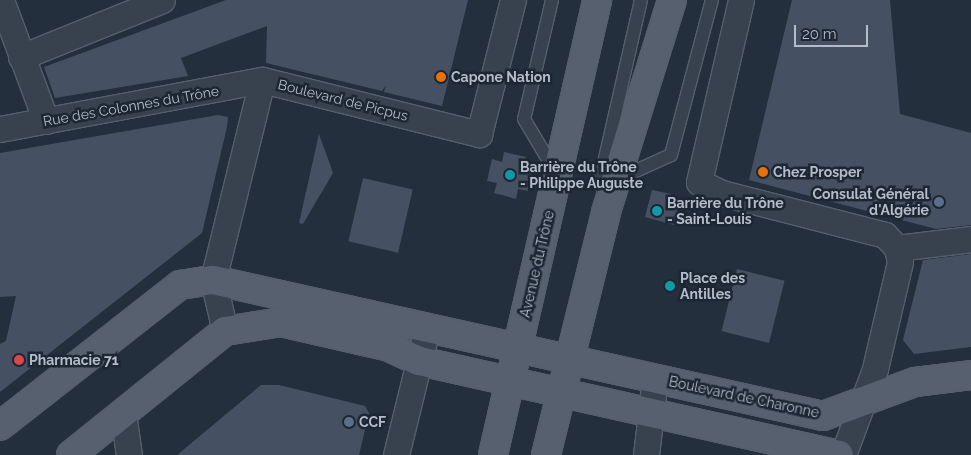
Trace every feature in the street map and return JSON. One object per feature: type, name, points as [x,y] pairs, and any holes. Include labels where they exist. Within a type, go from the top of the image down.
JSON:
[{"type":"main road","name":"Avenue du Trône","points":[[546,455],[561,393],[543,354],[557,174],[597,0]]},
{"type":"main road","name":"Avenue du Trône","points":[[493,455],[510,382],[543,354],[606,212],[672,0]]},
{"type":"main road","points":[[0,426],[180,285],[213,280],[543,354]]},
{"type":"main road","points":[[71,455],[225,331],[281,322],[389,347],[419,362],[839,455]]},
{"type":"main road","name":"Boulevard de Charonne","points":[[543,354],[823,416],[915,382],[971,375]]},
{"type":"street","points":[[1,0],[46,121]]},
{"type":"street","points":[[21,57],[162,0]]},
{"type":"street","name":"Boulevard de Picpus","points":[[225,331],[213,280],[262,80],[479,134],[513,0]]},
{"type":"street","points":[[741,0],[699,182],[722,193],[885,235],[896,248],[900,262],[880,354],[843,455]]},
{"type":"street","name":"Rue des Colonnes du Trône","points":[[0,129],[262,80]]},
{"type":"street","points":[[896,248],[971,239]]},
{"type":"street","points":[[396,455],[427,329]]},
{"type":"street","points":[[646,455],[654,414],[655,378]]},
{"type":"street","points":[[123,413],[129,455]]},
{"type":"lane","points":[[552,0],[524,118],[557,174]]},
{"type":"lane","points":[[606,212],[601,176],[641,0]]},
{"type":"lane","points":[[618,178],[671,155],[712,0]]},
{"type":"building","points":[[226,0],[468,0],[442,106],[384,92],[386,85],[382,91],[266,63],[267,26],[181,58],[188,76],[55,98],[44,67]]},
{"type":"building","points":[[792,0],[890,0],[900,114],[971,133],[971,225],[936,229],[749,180]]},
{"type":"building","points":[[218,115],[228,117],[227,127],[202,233],[0,392],[0,344],[6,341],[16,296],[0,297],[0,153]]},
{"type":"building","points":[[319,134],[333,173],[303,224],[299,223]]},
{"type":"building","name":"Barrière du Trône - Philippe Auguste","points":[[504,152],[526,157],[523,167],[534,170],[528,191],[518,189],[516,199],[494,193],[497,183],[487,181],[492,159],[502,162]]},
{"type":"building","points":[[363,178],[413,189],[398,253],[348,241]]},
{"type":"building","name":"Barrière du Trône - Saint-Louis","points":[[652,190],[671,194],[668,204],[678,206],[674,225],[645,217]]},
{"type":"building","points":[[971,254],[971,347],[914,354],[903,340],[923,260]]},
{"type":"building","points":[[737,269],[785,281],[769,343],[722,331]]},
{"type":"building","points":[[261,385],[279,385],[365,406],[369,413],[359,455],[177,455]]},
{"type":"place","name":"Capone Nation","points":[[441,77]]},
{"type":"place","name":"Chez Prosper","points":[[763,172]]},
{"type":"place","name":"Barrière du Trône - Philippe Auguste","points":[[510,175]]},
{"type":"place","name":"Consulat Général d'Algérie","points":[[939,202]]},
{"type":"place","name":"Barrière du Trône - Saint-Louis","points":[[657,211]]},
{"type":"place","name":"Place des Antilles","points":[[670,286]]},
{"type":"place","name":"Pharmacie 71","points":[[19,360]]},
{"type":"place","name":"CCF","points":[[349,422]]}]
